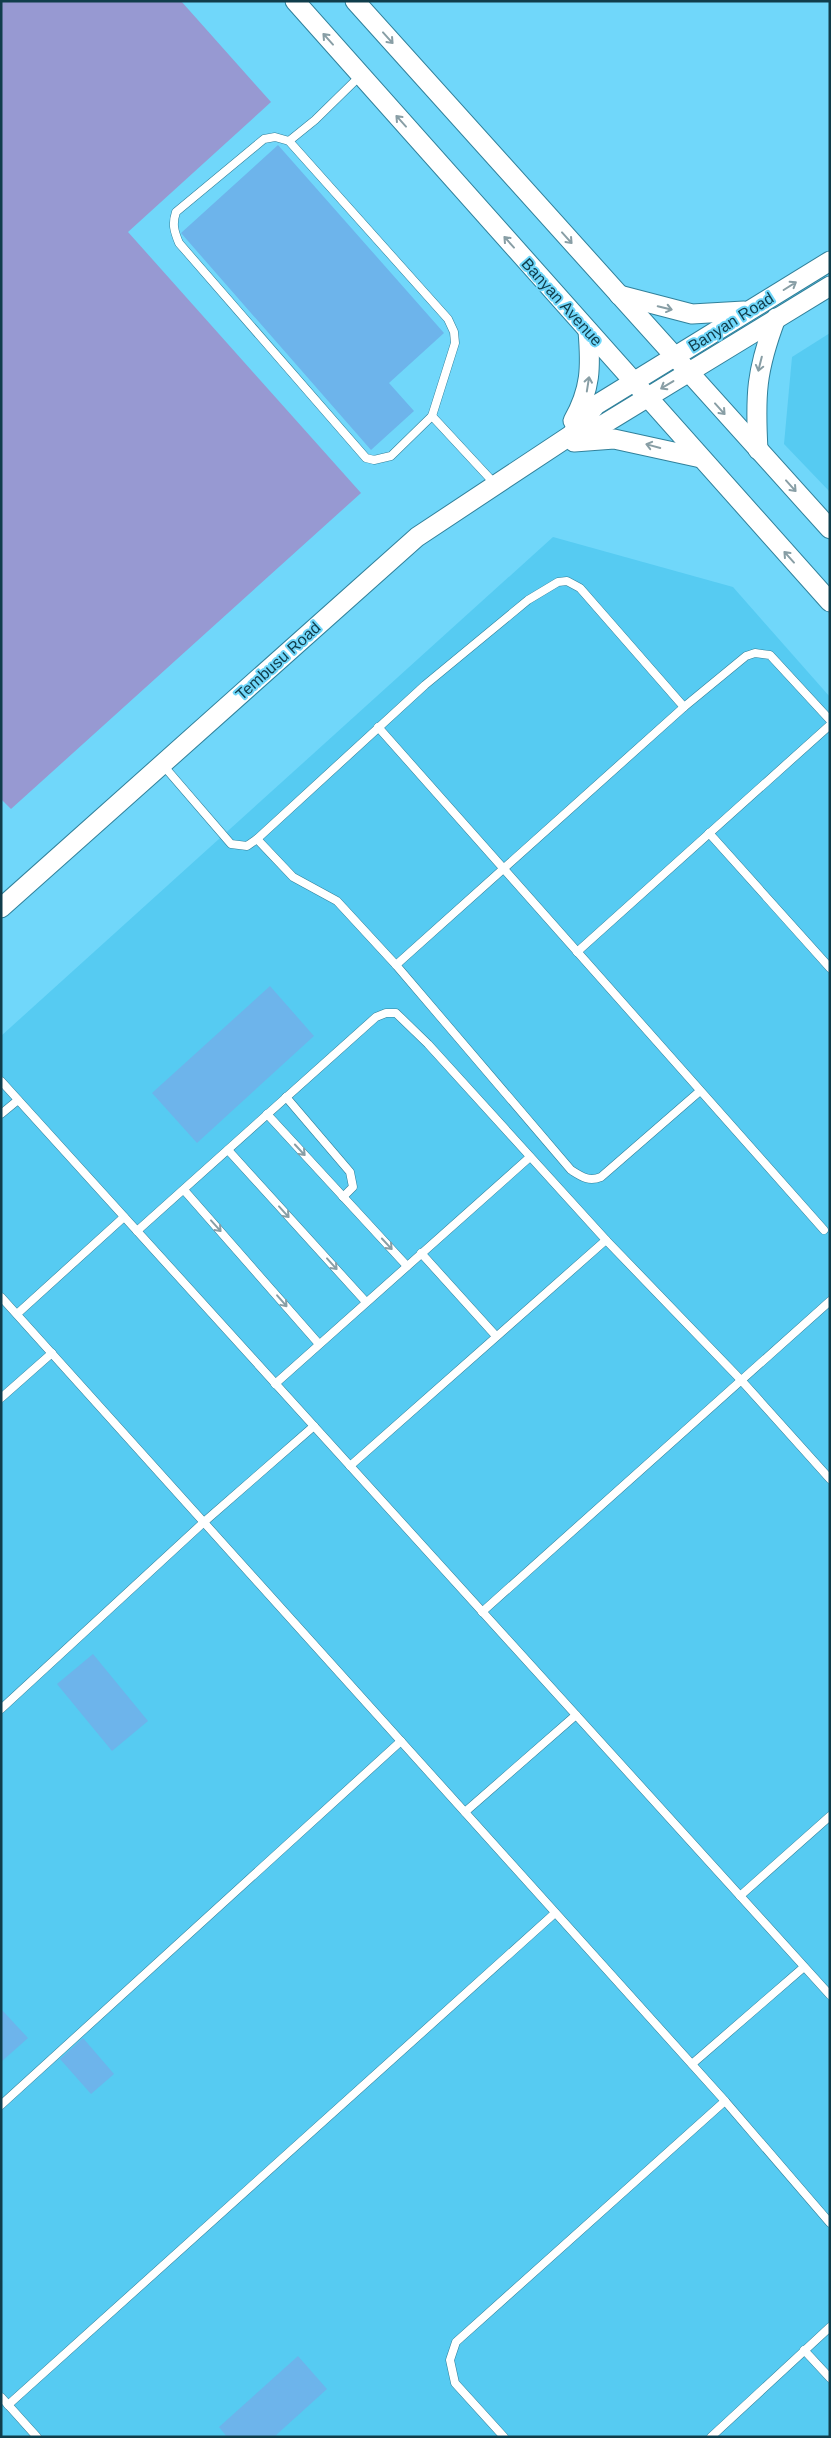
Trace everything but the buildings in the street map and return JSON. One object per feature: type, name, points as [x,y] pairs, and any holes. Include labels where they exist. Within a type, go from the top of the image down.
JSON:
[{"type":"street","name":"Banyan Avenue","points":[[295,1],[830,602]]},
{"type":"street","points":[[355,1],[830,529]]},
{"type":"street","name":"Banyan Road","points":[[633,382],[830,261]]},
{"type":"street","name":"Banyan Road","points":[[646,397],[830,286]]},
{"type":"street","points":[[618,295],[692,314],[750,310]]},
{"type":"street","points":[[758,450],[755,398],[758,373],[776,318]]},
{"type":"street","points":[[588,331],[589,384],[566,440],[614,439],[700,458]]},
{"type":"street","name":"Tembusu Road","points":[[566,440],[596,404],[633,382]]},
{"type":"street","name":"Tembusu Road","points":[[1,908],[417,536],[566,440],[604,424],[646,397]]},
{"type":"lane","points":[[288,141],[316,120],[361,75]]},
{"type":"lane","points":[[275,137],[288,141],[448,318],[454,332],[455,343],[432,416],[391,456],[374,460],[366,458],[179,243],[173,221],[176,212],[264,139],[275,137]]},
{"type":"lane","points":[[432,416],[496,485]]},
{"type":"lane","points":[[162,764],[231,844],[247,846],[257,839],[425,684],[528,600],[558,582],[567,581],[580,588],[684,707]]},
{"type":"lane","points":[[396,965],[684,707],[746,656],[762,653],[770,655],[830,720]]},
{"type":"lane","points":[[577,952],[830,725]]},
{"type":"lane","points":[[378,727],[824,1230]]},
{"type":"lane","points":[[709,833],[830,968]]},
{"type":"lane","points":[[257,839],[293,877],[337,901],[396,965],[571,1170],[582,1177],[593,1180],[601,1177],[700,1091]]},
{"type":"lane","points":[[137,1231],[376,1017],[396,1014],[428,1044],[606,1240],[741,1380],[830,1479]]},
{"type":"lane","points":[[1,1081],[830,1995]]},
{"type":"lane","points":[[286,1097],[350,1172],[353,1187],[343,1197]]},
{"type":"lane","points":[[1,1114],[18,1100]]},
{"type":"lane","points":[[267,1114],[407,1266]]},
{"type":"lane","points":[[228,1150],[366,1302]]},
{"type":"lane","points":[[275,1384],[421,1252],[530,1157]]},
{"type":"lane","points":[[184,1190],[319,1344]]},
{"type":"lane","points":[[17,1314],[124,1217]]},
{"type":"lane","points":[[350,1466],[606,1240]]},
{"type":"lane","points":[[421,1252],[496,1336]]},
{"type":"lane","points":[[1,1297],[692,2064],[830,2223]]},
{"type":"lane","points":[[482,1612],[830,1301]]},
{"type":"lane","points":[[1,1398],[52,1353]]},
{"type":"lane","points":[[1,1708],[204,1522],[314,1426]]},
{"type":"lane","points":[[465,1812],[576,1715]]},
{"type":"lane","points":[[1,2105],[401,1742]]},
{"type":"lane","points":[[740,1896],[830,1816]]},
{"type":"lane","points":[[8,2405],[555,1913]]},
{"type":"lane","points":[[692,2064],[804,1967]]},
{"type":"lane","points":[[504,2437],[455,2383],[450,2360],[456,2342],[725,2101]]},
{"type":"lane","points":[[711,2437],[830,2327]]},
{"type":"lane","points":[[804,2350],[830,2378]]},
{"type":"lane","points":[[1,2397],[37,2437]]},
{"type":"shaded area","points":[[1,1],[181,1],[271,102],[128,232],[361,493],[11,809],[1,799]]},
{"type":"shaded area","points":[[830,333],[830,492],[784,444],[792,357]]},
{"type":"shaded area","points":[[553,537],[733,587],[830,697],[830,2437],[1,2437],[1,1036]]}]
